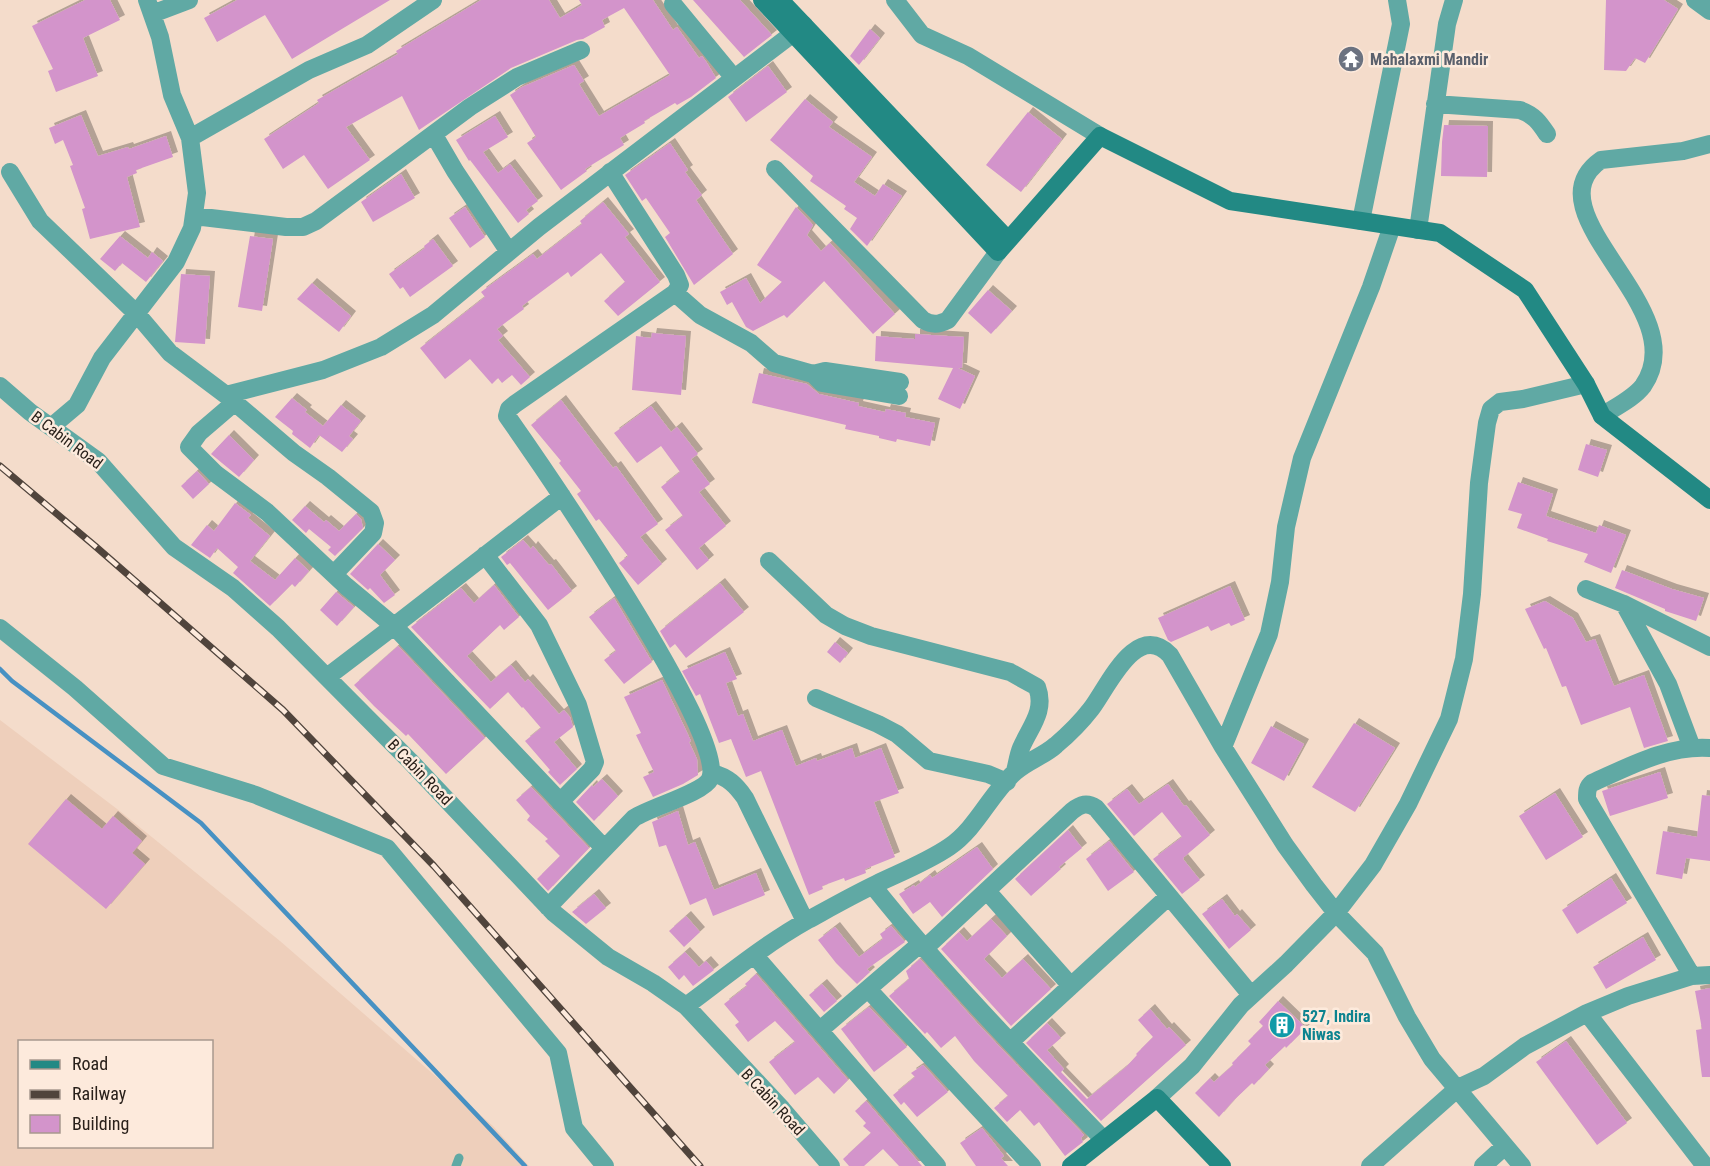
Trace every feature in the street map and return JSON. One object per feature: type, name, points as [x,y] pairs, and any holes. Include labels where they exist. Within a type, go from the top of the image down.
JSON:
[{"type":"street","points":[[51,427],[77,405],[102,358],[176,262],[192,228],[197,193],[190,138],[172,95],[160,37],[149,7],[189,0]]},
{"type":"street","points":[[190,138],[309,70],[367,45],[433,0]]},
{"type":"street","points":[[762,0],[798,29],[1003,246]]},
{"type":"street","points":[[780,0],[798,29]]},
{"type":"street","points":[[895,0],[922,35],[968,56],[1100,136],[1230,201],[1440,233],[1524,290],[1586,384],[1602,416],[1710,500]]},
{"type":"street","points":[[1362,221],[1401,24],[1397,0]]},
{"type":"street","points":[[1418,230],[1447,24],[1454,0]]},
{"type":"street","points":[[1695,0],[1710,11]]},
{"type":"street","points":[[673,4],[734,78]]},
{"type":"street","points":[[604,848],[394,626],[267,512],[216,474],[189,447],[230,399],[323,370],[381,347],[433,315],[610,172],[798,29]]},
{"type":"street","points":[[194,216],[303,227],[316,221],[470,107],[517,77],[581,50]]},
{"type":"street","points":[[1435,104],[1520,110],[1538,120],[1547,134]]},
{"type":"street","points":[[434,135],[509,252]]},
{"type":"street","points":[[775,169],[923,320],[930,324],[940,324],[948,320],[1003,246],[1100,136]]},
{"type":"street","points":[[1602,416],[1635,394],[1643,385],[1654,355],[1652,337],[1642,308],[1586,219],[1581,198],[1583,181],[1592,167],[1601,160],[1683,151],[1710,144]]},
{"type":"street","points":[[10,172],[40,221],[137,314],[170,353],[371,512],[375,522],[373,533],[334,574]]},
{"type":"street","points":[[548,907],[634,818],[651,808],[704,786],[712,773],[711,762],[703,740],[666,663],[562,496],[507,417],[509,409],[675,293],[680,285],[676,275],[610,172]]},
{"type":"street","points":[[1223,747],[1269,634],[1281,582],[1286,527],[1302,458],[1371,287],[1392,226]]},
{"type":"street","points":[[675,293],[700,315],[751,344],[774,363],[813,374],[825,371],[899,389]]},
{"type":"street","points":[[1071,1166],[1157,1098],[1192,1066],[1240,1005],[1286,964],[1336,914],[1373,865],[1408,804],[1449,719],[1464,659],[1472,594],[1479,483],[1491,409],[1500,402],[1586,384]]},
{"type":"street","name":"B Cabin Road","points":[[0,386],[51,427],[98,460],[174,548],[233,588],[278,628],[548,907],[608,957],[653,983],[686,1006],[782,1109],[831,1166]]},
{"type":"street","points":[[327,677],[562,496]]},
{"type":"street","points":[[485,555],[539,625],[578,705],[588,733],[595,762],[592,769],[560,802]]},
{"type":"street","points":[[769,561],[826,615],[845,626],[871,636],[1010,672],[1037,687],[1040,695],[1039,710],[1020,750],[1011,776]]},
{"type":"street","points":[[1586,589],[1624,604],[1710,647]]},
{"type":"street","points":[[1370,1166],[1458,1089],[1484,1076],[1525,1046],[1587,1013],[1628,996],[1701,976],[1587,799],[1588,786],[1592,783],[1654,756],[1701,748],[1624,604]]},
{"type":"street","points":[[0,628],[75,688],[164,766],[256,795],[387,848],[558,1053],[574,1128],[605,1166]]},
{"type":"street","points":[[686,1006],[805,921],[932,858],[951,845],[970,828],[1011,776],[1055,747],[1069,733],[1092,708],[1136,649],[1146,645],[1156,645],[1170,655],[1223,747],[1285,844],[1336,914],[1375,953],[1407,1017],[1432,1059],[1522,1166]]},
{"type":"street","points":[[816,698],[878,723],[897,734],[929,760],[988,774],[1011,776]]},
{"type":"street","points":[[712,773],[724,776],[736,785],[745,798],[805,921]]},
{"type":"street","points":[[820,1030],[987,891],[1072,811],[1086,804],[1096,808],[1251,995]]},
{"type":"street","points":[[873,886],[922,947],[1103,1140]]},
{"type":"street","points":[[987,891],[1071,986]]},
{"type":"street","points":[[1010,1042],[1169,896]]},
{"type":"street","points":[[755,956],[937,1166]]},
{"type":"street","points":[[868,989],[1032,1166]]},
{"type":"street","points":[[1587,1013],[1705,1166]]},
{"type":"street","points":[[1157,1098],[1222,1166]]},
{"type":"street","points":[[1483,1166],[1505,1146]]},
{"type":"shaded area","points":[[0,720],[121,812],[280,941],[493,1126],[529,1166],[0,1166]]},
{"type":"building","points":[[85,0],[110,0],[120,20],[83,38],[98,76],[56,92],[48,71],[53,69],[32,26]]},
{"type":"building","points":[[237,0],[390,0],[292,59],[265,15],[217,42],[204,18]]},
{"type":"building","points":[[481,0],[549,0],[560,18],[582,5],[579,0],[653,0],[673,30],[677,27],[699,58],[702,56],[716,78],[691,97],[677,105],[675,103],[620,138],[624,145],[585,169],[587,171],[561,190],[527,143],[536,137],[510,95],[522,87],[574,65],[584,81],[579,84],[599,116],[670,75],[624,8],[602,20],[605,27],[583,39],[511,68],[419,130],[402,96],[346,127],[370,160],[328,189],[304,155],[283,169],[264,139],[319,103],[317,100],[398,54],[396,51]]},
{"type":"building","points":[[693,0],[740,0],[772,35],[744,57]]},
{"type":"building","points":[[1606,0],[1664,0],[1678,9],[1645,63],[1635,58],[1626,71],[1604,70]]},
{"type":"building","points":[[870,29],[880,38],[859,65],[850,56]]},
{"type":"building","points":[[768,66],[787,92],[746,122],[728,97]]},
{"type":"building","points":[[805,99],[833,122],[829,127],[872,157],[854,182],[875,196],[883,184],[902,196],[867,246],[850,229],[857,218],[844,209],[846,206],[810,181],[813,176],[770,140]]},
{"type":"building","points":[[1028,112],[1062,139],[1021,192],[986,165]]},
{"type":"building","points":[[81,115],[98,156],[128,147],[129,149],[166,136],[173,157],[136,170],[137,173],[127,177],[140,227],[90,239],[82,209],[85,208],[70,166],[73,165],[63,140],[55,144],[49,128]]},
{"type":"building","points":[[495,116],[508,137],[483,152],[498,173],[510,164],[538,201],[526,210],[529,214],[518,223],[469,161],[456,140]]},
{"type":"building","points":[[1444,125],[1488,126],[1487,177],[1441,176]]},
{"type":"building","points":[[670,143],[688,170],[685,172],[702,195],[696,200],[733,254],[694,285],[665,237],[670,233],[646,198],[642,201],[625,175]]},
{"type":"building","points":[[401,174],[415,198],[373,222],[361,202]]},
{"type":"building","points":[[603,202],[629,234],[625,237],[660,282],[618,316],[604,301],[625,282],[601,253],[571,277],[568,272],[522,306],[524,309],[497,329],[503,336],[498,340],[530,377],[521,385],[512,375],[502,383],[498,378],[492,384],[470,359],[445,379],[420,348],[485,297],[481,292],[533,254],[537,259],[582,224],[580,221]]},
{"type":"building","points":[[465,207],[485,237],[470,248],[449,218]]},
{"type":"building","points":[[796,207],[813,225],[807,235],[821,251],[830,243],[895,314],[873,334],[824,281],[787,318],[784,315],[753,331],[746,327],[732,302],[727,305],[720,292],[746,278],[760,303],[782,282],[757,265]]},
{"type":"building","points":[[120,236],[148,258],[152,252],[163,261],[146,282],[122,263],[115,271],[100,259]]},
{"type":"building","points":[[250,236],[273,239],[262,311],[238,307]]},
{"type":"building","points":[[433,239],[453,266],[410,297],[403,287],[400,289],[389,274],[425,248],[424,246]]},
{"type":"building","points":[[181,274],[210,276],[205,344],[175,342]]},
{"type":"building","points":[[312,283],[351,316],[339,332],[297,299]]},
{"type":"building","points":[[988,290],[1012,311],[991,334],[968,313]]},
{"type":"building","points":[[652,333],[686,336],[681,395],[632,390],[636,336],[651,338]]},
{"type":"building","points":[[915,334],[964,337],[962,368],[958,368],[975,376],[960,409],[938,399],[953,368],[875,361],[876,336],[915,339]]},
{"type":"building","points":[[759,373],[807,384],[819,394],[859,403],[858,406],[885,412],[886,409],[906,413],[905,417],[935,423],[930,446],[897,439],[896,442],[879,438],[879,436],[845,429],[846,425],[752,403]]},
{"type":"building","points":[[292,398],[323,426],[341,405],[361,421],[349,436],[353,439],[342,452],[319,435],[310,448],[275,417]]},
{"type":"building","points":[[561,400],[613,468],[616,466],[658,524],[640,537],[662,564],[638,585],[619,563],[628,556],[599,519],[596,521],[577,494],[581,491],[559,463],[561,461],[531,425]]},
{"type":"building","points":[[651,406],[671,432],[677,427],[698,454],[691,459],[710,484],[699,492],[726,526],[699,548],[709,560],[697,570],[665,530],[683,516],[661,487],[680,472],[661,446],[637,463],[614,433]]},
{"type":"building","points":[[229,435],[254,460],[239,477],[211,454]]},
{"type":"building","points":[[1586,444],[1607,450],[1598,477],[1578,470]]},
{"type":"building","points":[[197,471],[209,484],[193,499],[181,486]]},
{"type":"building","points":[[1518,482],[1553,494],[1546,516],[1596,533],[1599,525],[1626,535],[1611,573],[1584,562],[1588,554],[1547,541],[1548,539],[1517,528],[1522,514],[1508,510]]},
{"type":"building","points":[[235,503],[251,515],[248,518],[270,536],[250,561],[275,580],[295,558],[309,571],[295,587],[292,584],[270,606],[233,573],[238,567],[217,548],[210,558],[191,545],[207,525],[214,531]]},
{"type":"building","points":[[305,506],[339,531],[356,514],[361,519],[363,528],[335,556],[328,550],[331,547],[309,529],[306,533],[292,520]]},
{"type":"building","points":[[523,540],[531,549],[533,546],[549,565],[551,564],[572,591],[548,610],[510,563],[507,565],[501,557]]},
{"type":"building","points":[[378,544],[395,560],[380,575],[395,595],[384,603],[370,588],[368,590],[350,574]]},
{"type":"building","points":[[1622,570],[1672,589],[1704,598],[1696,621],[1665,611],[1665,609],[1615,588]]},
{"type":"building","points":[[720,583],[744,612],[686,658],[675,644],[670,648],[660,631]]},
{"type":"building","points":[[494,585],[519,617],[504,630],[500,625],[467,656],[491,682],[511,665],[525,682],[528,679],[559,714],[564,710],[570,717],[573,727],[554,742],[577,769],[560,785],[525,741],[541,728],[523,707],[508,692],[490,709],[411,627],[461,588],[474,603]]},
{"type":"building","points":[[1230,586],[1245,620],[1231,626],[1229,623],[1211,631],[1208,626],[1171,642],[1168,640],[1158,618]]},
{"type":"building","points":[[336,592],[354,607],[337,626],[320,610]]},
{"type":"building","points":[[614,598],[652,662],[624,684],[604,660],[616,651],[589,617]]},
{"type":"building","points":[[1545,601],[1573,618],[1586,642],[1595,639],[1614,686],[1644,675],[1668,741],[1644,748],[1630,707],[1581,725],[1566,686],[1562,687],[1546,648],[1544,649],[1525,609]]},
{"type":"building","points":[[835,642],[848,653],[840,663],[827,652]]},
{"type":"building","points":[[398,646],[485,738],[446,774],[408,734],[406,736],[354,685]]},
{"type":"building","points":[[725,652],[737,679],[726,683],[738,716],[743,714],[753,741],[782,730],[796,766],[852,748],[855,758],[881,748],[899,793],[874,802],[895,857],[865,869],[866,873],[822,886],[823,889],[809,895],[761,771],[746,777],[731,739],[719,743],[700,694],[696,696],[682,671]]},
{"type":"building","points":[[662,680],[691,741],[689,742],[697,759],[698,775],[653,797],[643,777],[654,772],[636,735],[641,733],[624,697]]},
{"type":"building","points":[[1354,723],[1395,748],[1355,812],[1312,787]]},
{"type":"building","points":[[1271,726],[1304,744],[1284,781],[1251,763]]},
{"type":"building","points":[[1660,772],[1668,798],[1610,816],[1602,791]]},
{"type":"building","points":[[602,779],[618,796],[594,821],[576,802],[592,785],[593,787]]},
{"type":"building","points":[[1168,784],[1210,835],[1183,859],[1200,880],[1182,894],[1153,859],[1182,837],[1162,812],[1134,836],[1107,804],[1127,789],[1139,804]]},
{"type":"building","points":[[531,787],[589,848],[548,891],[537,879],[560,856],[545,841],[548,839],[527,820],[530,816],[516,800]]},
{"type":"building","points":[[1555,793],[1583,837],[1546,860],[1519,816]]},
{"type":"building","points":[[1702,795],[1710,796],[1710,861],[1686,858],[1682,879],[1656,874],[1663,831],[1697,837]]},
{"type":"building","points":[[66,799],[102,829],[113,816],[142,841],[132,853],[145,864],[106,909],[28,844]]},
{"type":"building","points":[[678,811],[688,845],[695,842],[714,890],[756,873],[765,895],[713,916],[706,898],[690,905],[666,845],[659,847],[652,822]]},
{"type":"building","points":[[1068,830],[1082,848],[1059,867],[1061,869],[1031,896],[1015,879]]},
{"type":"building","points":[[1109,841],[1134,872],[1108,891],[1086,859]]},
{"type":"building","points":[[977,847],[993,869],[942,917],[930,902],[913,914],[899,894],[914,885],[915,887],[930,875],[932,878]]},
{"type":"building","points":[[1611,878],[1627,903],[1577,934],[1562,910]]},
{"type":"building","points":[[594,894],[606,908],[586,924],[572,912]]},
{"type":"building","points":[[1222,899],[1235,916],[1237,914],[1251,930],[1229,949],[1202,914]]},
{"type":"building","points":[[686,916],[700,932],[684,947],[669,931]]},
{"type":"building","points":[[991,919],[1007,936],[984,959],[1002,978],[1023,959],[1051,989],[1011,1026],[941,949],[959,932],[967,941]]},
{"type":"building","points":[[891,926],[905,942],[867,969],[870,972],[857,984],[818,940],[835,927],[859,957],[883,939],[880,934]]},
{"type":"building","points":[[1643,937],[1656,960],[1606,989],[1593,967]]},
{"type":"building","points":[[685,952],[699,967],[706,961],[714,970],[693,986],[684,975],[679,980],[668,967]]},
{"type":"building","points":[[920,959],[977,1023],[1084,1135],[1081,1138],[1083,1142],[1065,1156],[1039,1122],[1034,1126],[1020,1110],[1007,1122],[994,1108],[1008,1096],[974,1061],[955,1036],[941,1048],[889,996],[909,979],[906,971]]},
{"type":"building","points":[[756,974],[848,1080],[834,1094],[818,1077],[795,1095],[769,1062],[795,1042],[775,1021],[748,1042],[735,1025],[739,1022],[724,1004],[747,986],[745,984]]},
{"type":"building","points":[[822,984],[837,1001],[824,1012],[809,995]]},
{"type":"building","points":[[1710,988],[1710,1077],[1702,1077],[1696,1030],[1702,1029],[1695,991]]},
{"type":"building","points":[[1278,1001],[1306,1028],[1265,1065],[1269,1069],[1254,1085],[1252,1083],[1233,1101],[1219,1117],[1195,1093],[1210,1078],[1214,1082],[1233,1065],[1232,1063],[1251,1044],[1248,1041],[1263,1026],[1259,1022]]},
{"type":"building","points":[[869,1007],[907,1047],[874,1072],[841,1029]]},
{"type":"building","points":[[1150,1009],[1167,1029],[1169,1027],[1186,1045],[1101,1121],[1026,1043],[1047,1023],[1061,1038],[1047,1050],[1064,1069],[1061,1072],[1087,1099],[1126,1067],[1153,1037],[1138,1020]]},
{"type":"building","points":[[1566,1041],[1627,1123],[1597,1145],[1536,1062]]},
{"type":"building","points":[[923,1065],[948,1092],[917,1117],[904,1102],[901,1105],[893,1095],[915,1077],[911,1073]]},
{"type":"building","points":[[866,1101],[922,1166],[899,1166],[883,1149],[864,1166],[849,1166],[843,1159],[871,1133],[863,1126],[866,1123],[855,1111]]},
{"type":"building","points":[[982,1128],[1004,1156],[1001,1158],[1008,1166],[976,1166],[960,1143]]},
{"type":"waterway","points":[[0,669],[12,681],[201,823],[525,1166]]},
{"type":"railway","points":[[0,466],[283,710],[434,866],[700,1166]]},
{"type":"place","name":"Mahalaxmi Mandir","points":[[1351,59]]},
{"type":"place","name":"527, Indira Niwas","points":[[1282,1025]]}]
